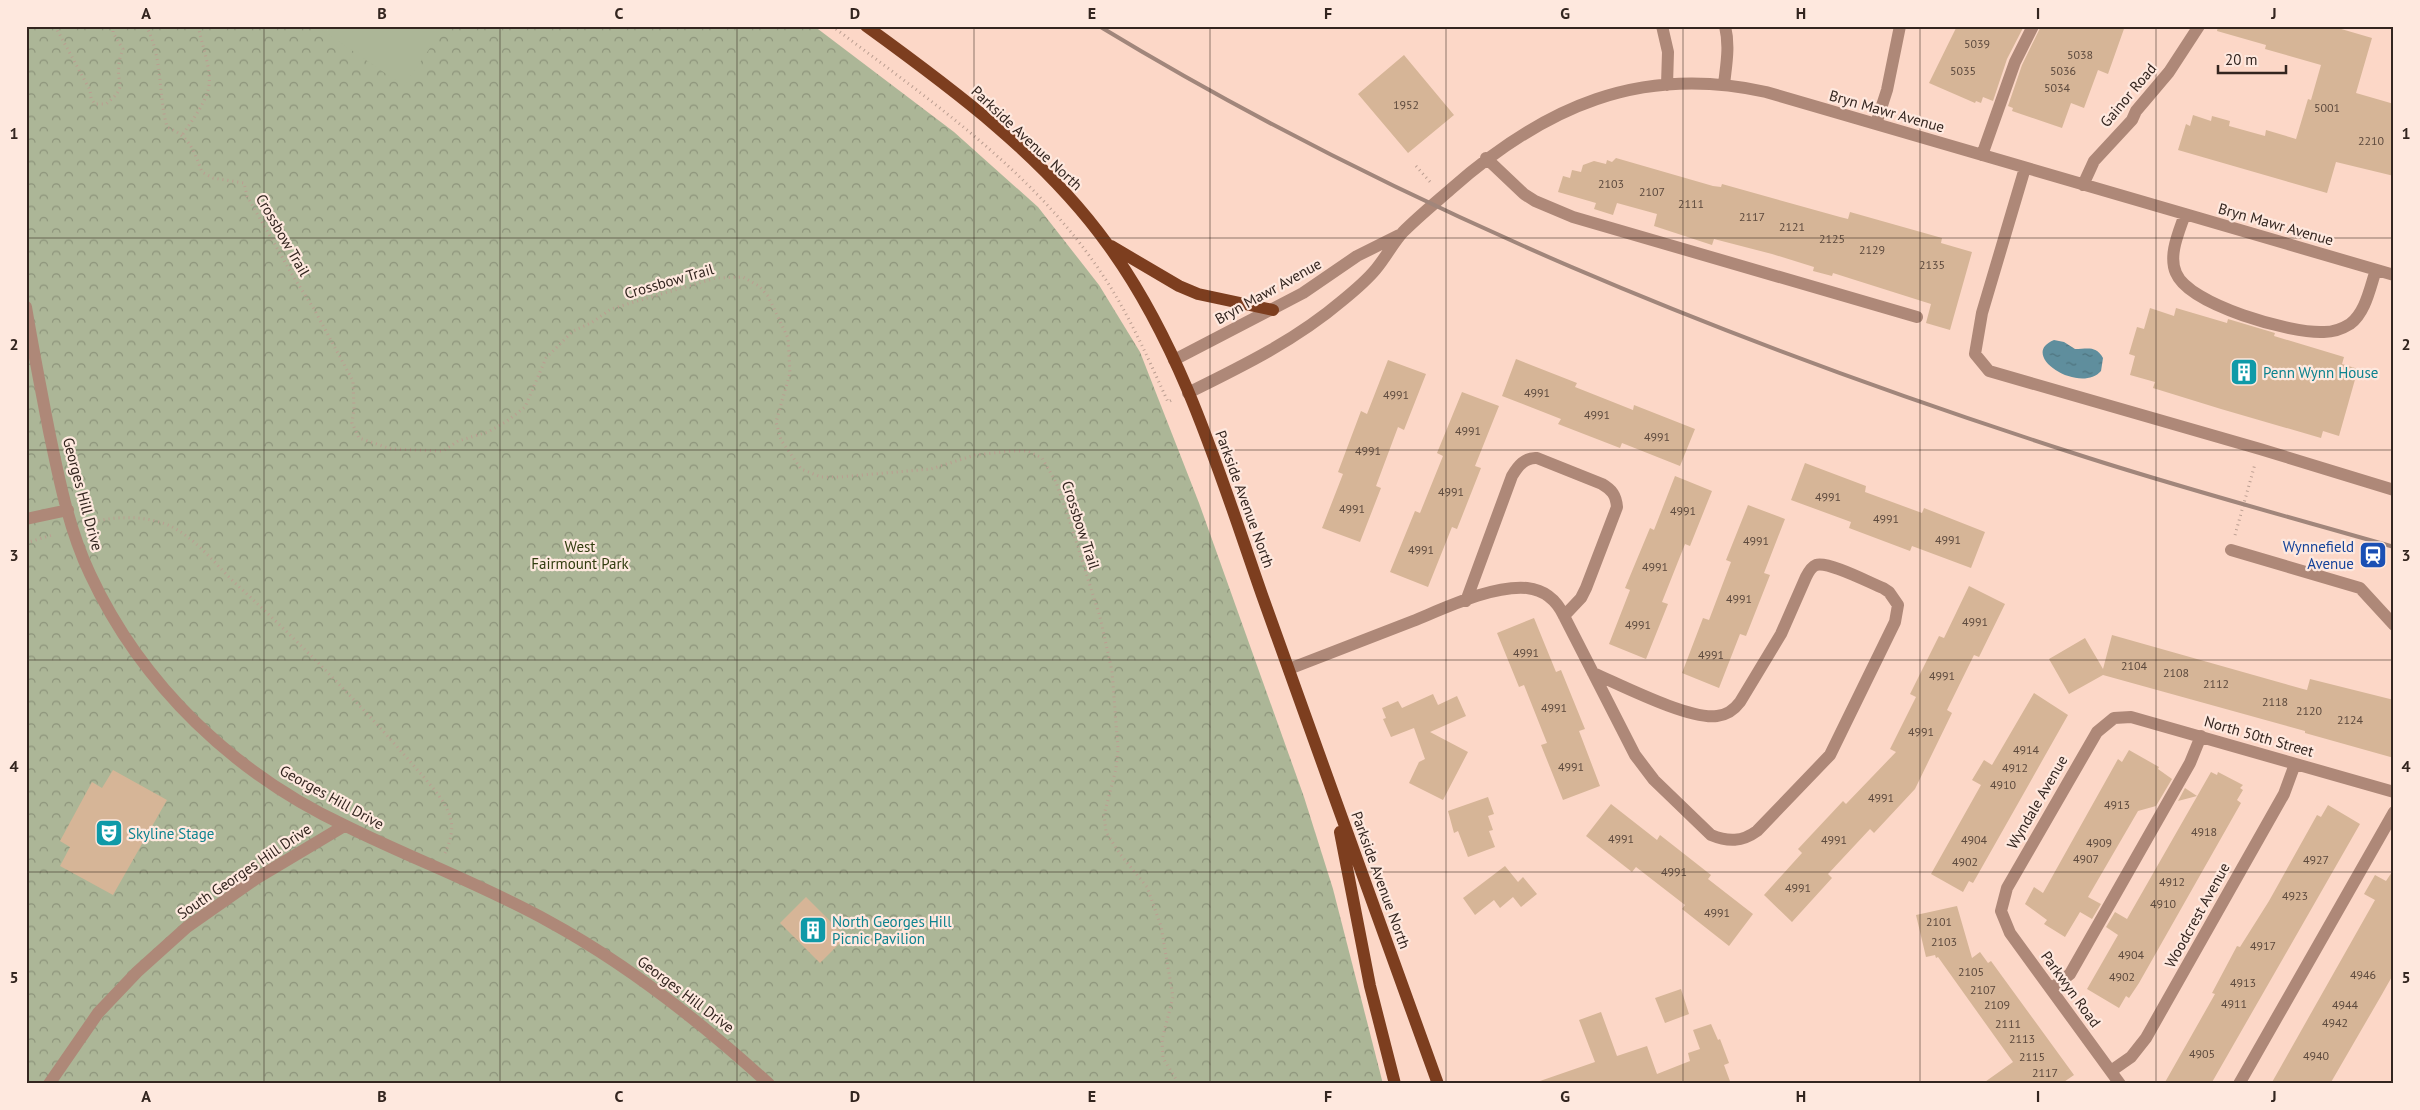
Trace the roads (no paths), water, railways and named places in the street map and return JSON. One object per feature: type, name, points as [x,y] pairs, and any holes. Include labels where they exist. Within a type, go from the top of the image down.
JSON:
[{"type":"main road","name":"Parkside Avenue North","points":[[866,26],[959,96],[1011,141],[1068,197],[1107,243],[1139,291],[1174,360],[1188,393],[1438,1084]]},
{"type":"main road","points":[[1107,243],[1165,278],[1198,294],[1273,310]]},
{"type":"main road","points":[[1332,790],[1370,986],[1395,1084]]},
{"type":"street","points":[[1662,26],[1668,52],[1667,86]]},
{"type":"street","points":[[1724,86],[1728,54],[1725,26]]},
{"type":"street","points":[[1876,124],[1887,90],[1900,26]]},
{"type":"street","points":[[1982,155],[2015,62],[2034,26]]},
{"type":"street","name":"Gainor Road","points":[[2083,184],[2094,161],[2132,120],[2136,111],[2169,72],[2199,26]]},
{"type":"street","name":"Bryn Mawr Avenue","points":[[1188,393],[1259,358],[1316,322],[1345,299],[1375,270],[1402,233],[1443,195],[1486,158],[1533,127],[1571,108],[1614,93],[1667,86],[1724,86],[1766,92],[2394,275]]},
{"type":"street","points":[[1486,158],[1524,194],[1535,201],[1573,217],[1917,317]]},
{"type":"street","points":[[2025,168],[1982,313],[1975,354],[1989,371],[2260,449],[2394,490]]},
{"type":"street","points":[[2185,214],[2174,251],[2173,262],[2177,276],[2187,289],[2235,313],[2309,332],[2326,332],[2340,329],[2358,316],[2376,270]]},
{"type":"street","name":"Bryn Mawr Avenue","points":[[1174,360],[1304,293],[1357,256],[1402,233]]},
{"type":"street","name":"Georges Hill Drive","points":[[27,312],[30,359],[68,510],[89,573],[111,614],[143,664],[181,709],[212,740],[245,766],[290,796],[344,826],[495,893],[550,922],[606,955],[646,981],[692,1017],[769,1084]]},
{"type":"street","points":[[1466,601],[1512,476],[1523,462],[1530,457],[1537,458],[1602,484],[1609,488],[1616,499],[1617,507],[1589,581],[1580,598],[1564,616]]},
{"type":"street","points":[[26,519],[68,510]]},
{"type":"street","points":[[2231,550],[2360,588],[2394,625]]},
{"type":"street","points":[[1289,669],[1466,601],[1499,591],[1527,588],[1549,596],[1558,604],[1593,673],[1635,755],[1654,780],[1711,835],[1722,840],[1736,840],[1747,838],[1758,831],[1830,755],[1895,622],[1898,605],[1884,588],[1832,567],[1816,565],[1810,569],[1780,634],[1740,702],[1733,710],[1716,716],[1688,712],[1593,673]]},
{"type":"street","name":"North 50th Street","points":[[2114,718],[2131,717],[2394,792]]},
{"type":"street","name":"Wyndale Avenue","points":[[2001,911],[2007,888],[2092,739],[2102,726],[2114,718]]},
{"type":"street","points":[[2051,989],[2070,974],[2190,763],[2201,736]]},
{"type":"street","name":"Woodcrest Avenue","points":[[2111,1071],[2131,1057],[2146,1038],[2284,794],[2295,764]]},
{"type":"street","points":[[2239,1084],[2394,812]]},
{"type":"street","name":"South Georges Hill Drive","points":[[49,1084],[98,1013],[137,972],[187,927],[258,878],[344,826]]},
{"type":"street","name":"Parkwyn Road","points":[[2001,911],[2010,933],[2120,1084]]},
{"type":"water","points":[[2054,340],[2064,342],[2075,349],[2094,349],[2103,358],[2101,371],[2091,377],[2080,378],[2067,376],[2056,370],[2047,363],[2043,355],[2045,347]]},
{"type":"railway","points":[[1099,26],[1214,93],[1331,155],[1451,213],[1572,267],[1695,318],[1944,410],[2070,452],[2394,547]]},
{"type":"place","name":"Penn Wynn House","points":[[2244,372]]},
{"type":"place","name":"Wynnefield Avenue","points":[[2373,555]]},
{"type":"place","name":"Skyline Stage","points":[[109,833]]},
{"type":"place","name":"North Georges Hill Picnic Pavilion","points":[[813,930]]},
{"type":"park label","name":"West Fairmount Park","points":[[580,554]]}]
